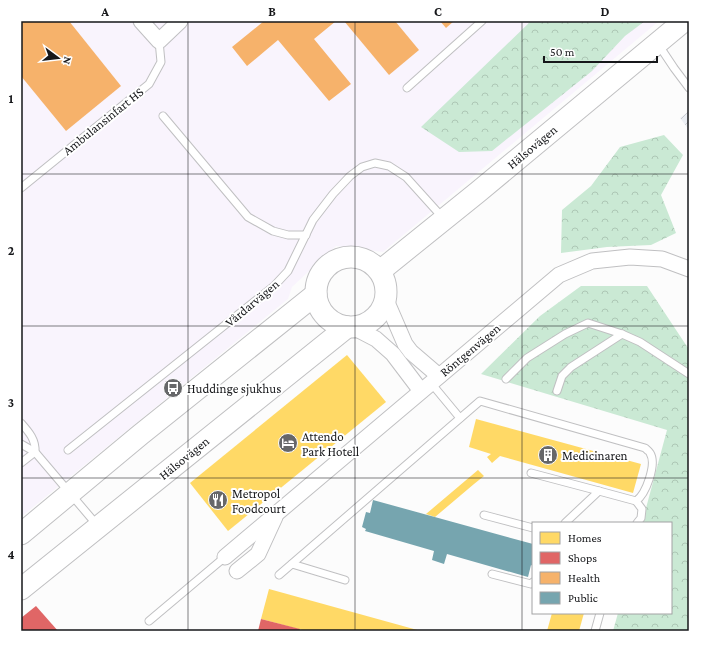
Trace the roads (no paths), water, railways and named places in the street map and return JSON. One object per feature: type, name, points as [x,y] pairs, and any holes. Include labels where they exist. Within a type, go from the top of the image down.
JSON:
[{"type":"street","points":[[141,21],[158,41],[180,21]]},
{"type":"street","name":"Hälsovägen","points":[[380,271],[684,21]]},
{"type":"street","points":[[350,327],[365,324],[374,319],[382,310],[386,300],[387,290],[385,280],[374,264],[355,256],[335,260],[327,266],[321,274],[317,284],[316,294],[318,304],[322,312],[329,319],[338,324],[350,327],[376,339],[431,383]]},
{"type":"street","name":"Röntgenvägen","points":[[225,557],[558,275],[592,261],[630,257],[662,259],[689,269]]},
{"type":"street","points":[[21,534],[146,430],[316,294]]},
{"type":"street","points":[[386,300],[405,344],[431,383]]},
{"type":"street","name":"Hälsovägen","points":[[21,589],[98,526],[350,327]]},
{"type":"street","name":"Röntgenvägen","points":[[237,571],[258,554],[278,511]]},
{"type":"lane","points":[[407,88],[482,21]]},
{"type":"lane","name":"Ambulansinfart HS","points":[[21,188],[149,84],[161,62],[158,41]]},
{"type":"lane","points":[[657,42],[689,88]]},
{"type":"lane","points":[[163,116],[248,217],[273,232],[288,235],[306,234]]},
{"type":"lane","name":"Vårdarvägen","points":[[68,450],[274,286],[288,271],[313,220],[333,194],[350,176],[362,167],[375,163],[389,166],[406,177],[444,219]]},
{"type":"lane","points":[[506,379],[527,358],[565,334],[588,323],[622,334],[640,342],[689,374]]},
{"type":"lane","points":[[557,391],[562,376],[571,367],[622,334]]},
{"type":"lane","points":[[431,383],[460,418]]},
{"type":"lane","points":[[279,575],[480,401],[645,448],[650,452],[652,466],[647,486],[641,497],[636,501]]},
{"type":"lane","points":[[21,423],[36,445],[35,452],[21,463]]},
{"type":"lane","points":[[21,444],[35,452],[98,526]]},
{"type":"lane","points":[[531,474],[636,501],[642,509],[642,518],[638,522]]},
{"type":"lane","points":[[566,522],[599,491]]},
{"type":"lane","points":[[484,515],[532,528]]},
{"type":"lane","points":[[149,621],[225,557]]},
{"type":"lane","points":[[292,564],[345,580]]},
{"type":"lane","points":[[492,574],[532,583]]},
{"type":"lane","points":[[596,631],[600,614]]},
{"type":"place","name":"Huddinge sjukhus","points":[[173,388]]},
{"type":"place","name":"Attendo Park Hotell","points":[[288,443]]},
{"type":"place","name":"Medicinaren","points":[[548,455]]},
{"type":"place","name":"Metropol Foodcourt","points":[[218,500]]}]
